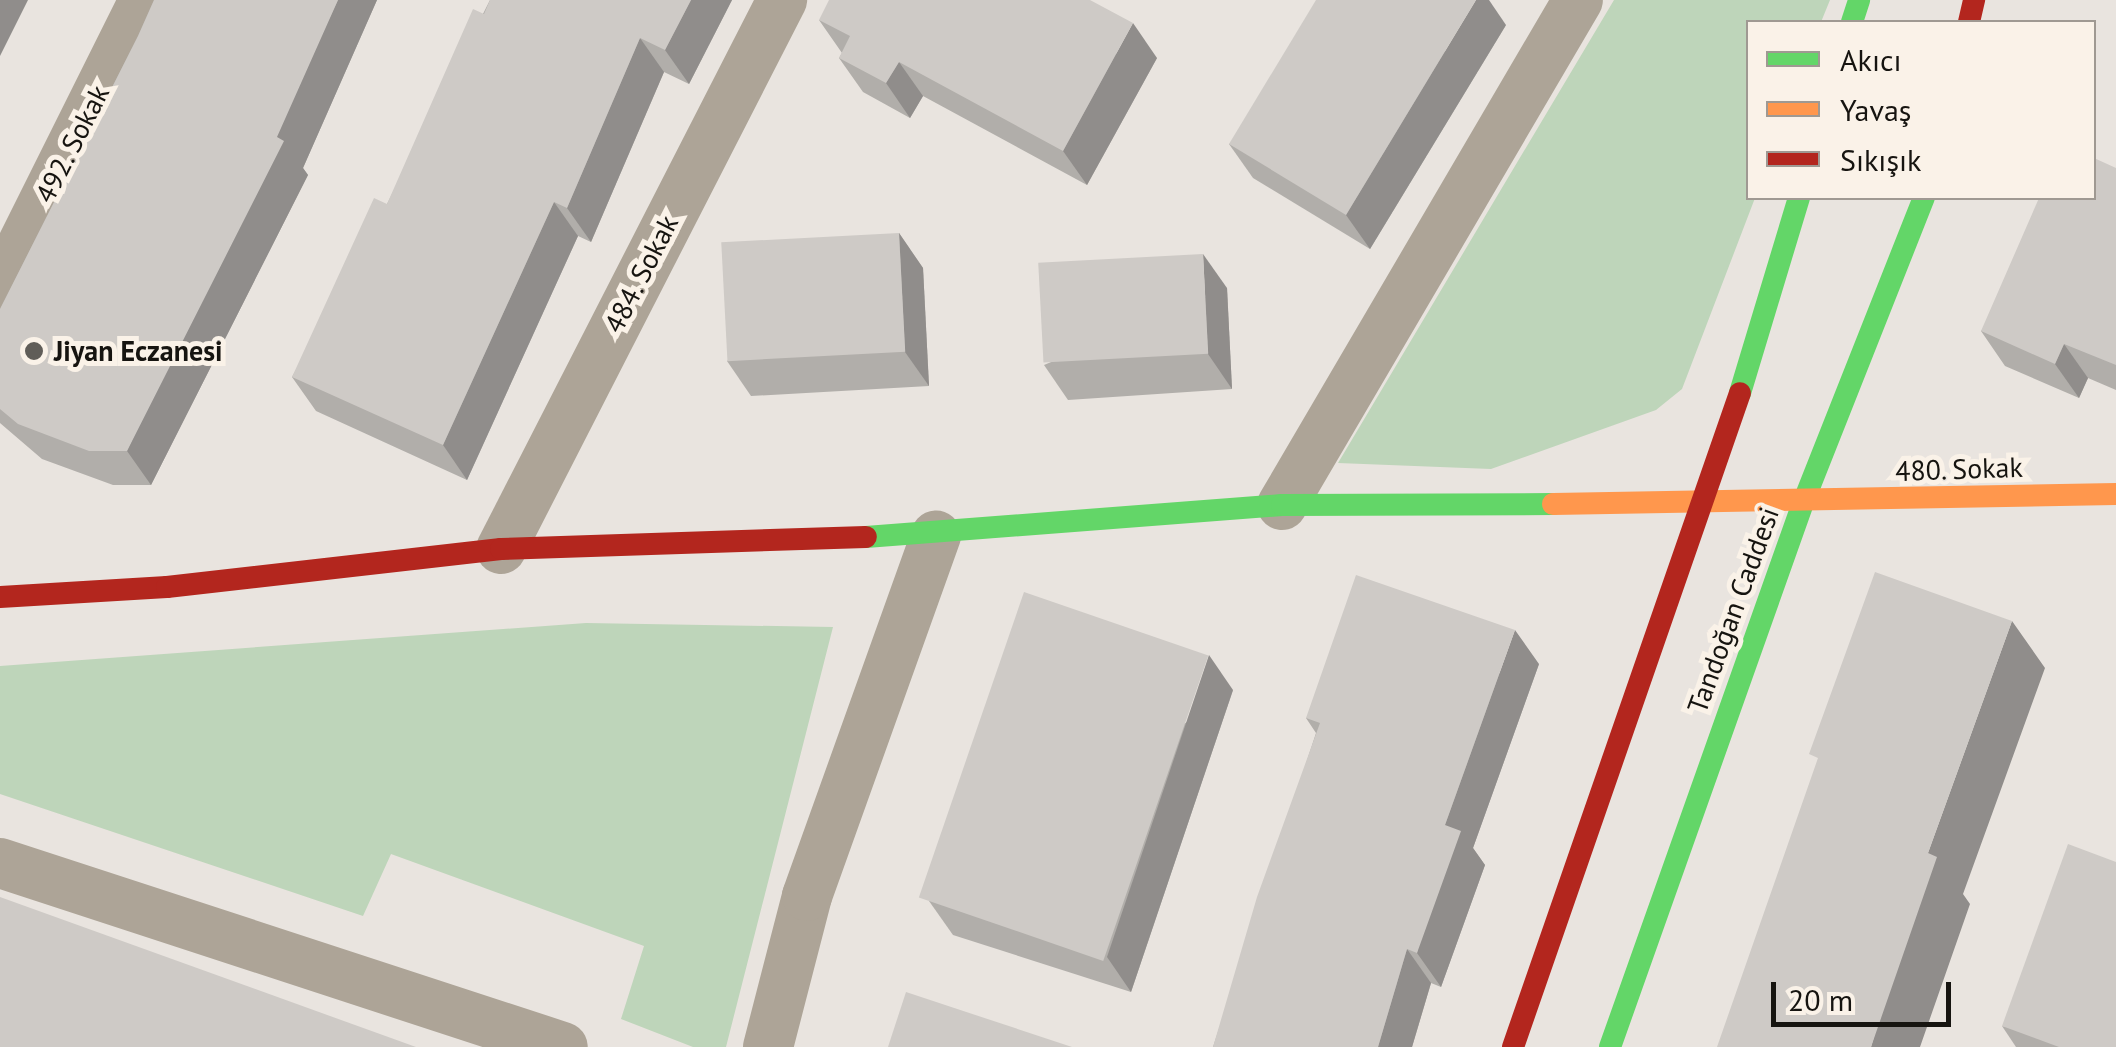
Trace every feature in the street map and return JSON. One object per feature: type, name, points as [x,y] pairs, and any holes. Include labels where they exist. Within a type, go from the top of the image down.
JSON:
[{"type":"street","name":"492. Sokak","points":[[0,289],[144,0]]},
{"type":"street","name":"484. Sokak","points":[[501,549],[782,0]]},
{"type":"street","points":[[1282,504],[1578,0]]},
{"type":"street","points":[[1513,1047],[1707,501],[1798,200]]},
{"type":"street","name":"Tandoğan Caddesi","points":[[1610,1047],[1803,503],[1923,200]]},
{"type":"street","name":"480. Sokak","points":[[0,598],[166,587],[501,549],[936,535],[1282,504],[1803,503],[2116,494]]},
{"type":"street","points":[[768,1047],[807,896],[936,535]]},
{"type":"street","points":[[0,863],[562,1047]]},
{"type":"green space","points":[[1614,0],[1830,0],[1822,20],[1746,20],[1746,200],[1754,200],[1682,389],[1656,410],[1491,469],[1338,463]]},
{"type":"green space","points":[[586,623],[833,627],[726,1047],[693,1047],[621,1019],[644,946],[391,854],[363,916],[0,794],[0,666]]},
{"type":"building","points":[[154,0],[338,0],[277,137],[284,141],[127,451],[89,451],[18,424],[0,409],[0,309]]},
{"type":"building","points":[[490,0],[691,0],[665,50],[640,38],[567,208],[554,202],[443,445],[292,377],[374,198],[387,204],[473,9],[484,14]]},
{"type":"building","points":[[829,0],[1090,0],[1133,23],[1063,151],[899,62],[886,83],[839,58],[850,36],[819,20]]},
{"type":"building","points":[[1316,0],[1476,0],[1346,215],[1229,144]]},
{"type":"building","points":[[2096,159],[2116,168],[2116,365],[2064,344],[2055,364],[1981,331],[2038,200],[2096,200]]},
{"type":"building","points":[[899,233],[905,352],[727,361],[721,242]]},
{"type":"building","points":[[1203,254],[1208,354],[1043,362],[1038,263]]},
{"type":"building","points":[[1875,572],[2012,621],[1928,853],[1937,857],[1871,1047],[1717,1047],[1818,758],[1809,754]]},
{"type":"building","points":[[1356,575],[1515,630],[1445,825],[1461,831],[1417,953],[1407,949],[1378,1047],[1213,1047],[1257,897],[1320,723],[1306,718]]},
{"type":"building","points":[[1024,592],[1208,655],[1103,961],[919,897]]},
{"type":"building","points":[[2068,844],[2116,862],[2116,1047],[2059,1047],[2002,1026]]},
{"type":"building","points":[[0,897],[416,1047],[0,1047]]},
{"type":"building","points":[[906,992],[1072,1047],[888,1047]]},
{"type":"traffic: fast","points":[[1853,20],[1859,0]]},
{"type":"traffic: fast","points":[[1740,393],[1798,200]]},
{"type":"traffic: fast","points":[[1610,1047],[1803,503],[1923,200]]},
{"type":"traffic: fast","points":[[866,537],[1282,505],[1553,504]]},
{"type":"traffic: slow","points":[[1553,504],[2116,494]]},
{"type":"traffic: jam","points":[[1969,20],[1974,0]]},
{"type":"traffic: jam","points":[[1513,1047],[1740,393]]},
{"type":"traffic: jam","points":[[0,597],[167,587],[501,549],[866,537]]},
{"type":"place","name":"Jiyan Eczanesi","points":[[34,351]]}]
